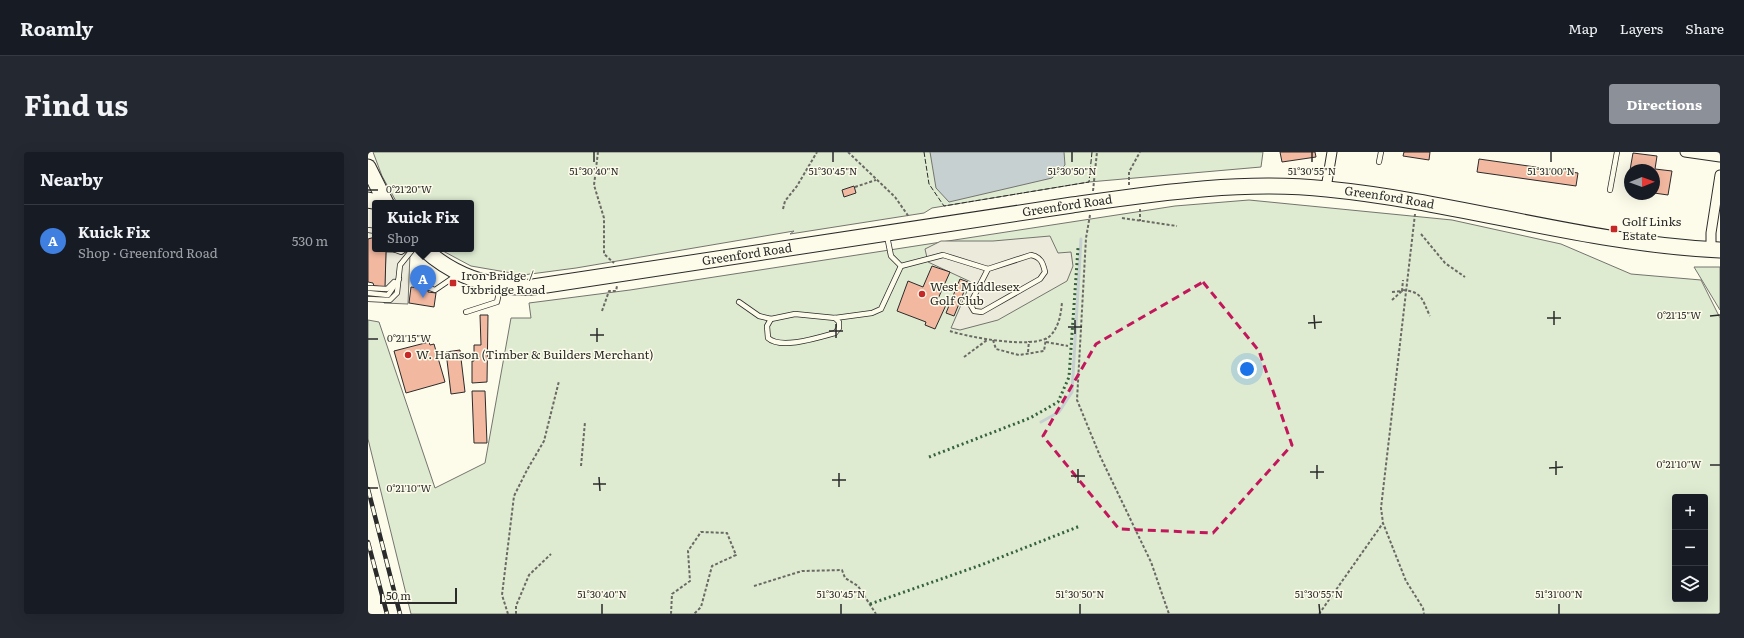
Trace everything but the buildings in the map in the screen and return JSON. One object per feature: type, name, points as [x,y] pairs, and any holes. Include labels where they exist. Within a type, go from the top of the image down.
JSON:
[{"type":"main road","points":[[368,167],[377,200]]},
{"type":"main road","name":"Greenford Road","points":[[428,252],[458,274],[471,279],[500,287],[533,287],[1092,202],[1251,185],[1326,188],[1418,201],[1608,238],[1716,249]]},
{"type":"street","points":[[1326,188],[1332,152]]},
{"type":"street","points":[[1685,152],[1720,157]]},
{"type":"street","points":[[1716,249],[1712,233],[1720,175]]},
{"type":"lane","points":[[1379,162],[1380,152]]},
{"type":"lane","points":[[1610,190],[1617,152]]},
{"type":"lane","points":[[887,232],[891,256],[902,266]]},
{"type":"lane","points":[[368,299],[390,300],[397,293],[400,277],[400,265],[411,252]]},
{"type":"lane","points":[[739,302],[759,316],[771,319],[795,314],[835,318],[872,313],[880,309],[902,266],[943,255],[988,269],[1031,255],[1038,257],[1044,263],[1045,272],[1040,279],[982,312],[974,311],[970,304],[972,296],[988,269]]},
{"type":"lane","points":[[427,287],[435,290],[458,274]]},
{"type":"lane","points":[[368,288],[387,289],[400,277]]},
{"type":"lane","points":[[368,293],[388,295],[400,277]]},
{"type":"lane","points":[[466,312],[497,302],[500,287]]},
{"type":"lane","points":[[771,319],[768,326],[768,338],[775,342],[795,343],[835,333],[839,328],[839,322],[835,318]]},
{"type":"path","points":[[598,152],[594,185],[604,218],[604,254]]},
{"type":"path","points":[[783,209],[785,200],[797,186],[817,152]]},
{"type":"path","points":[[848,152],[895,197],[917,228]]},
{"type":"path","points":[[1094,186],[1097,152]]},
{"type":"path","points":[[1129,197],[1129,172],[1140,152]]},
{"type":"path","points":[[855,187],[877,180]]},
{"type":"path","points":[[1418,201],[1381,508],[1383,523],[1406,581],[1423,608],[1424,614]]},
{"type":"path","points":[[1092,202],[1086,238],[1077,400],[1100,456],[1151,562],[1169,614]]},
{"type":"path","points":[[1140,221],[1139,209],[1143,208]]},
{"type":"path","points":[[1122,218],[1177,226]]},
{"type":"path","points":[[1421,234],[1446,263],[1464,277]]},
{"type":"path","points":[[1392,300],[1402,291],[1403,280]]},
{"type":"path","points":[[1392,292],[1407,291],[1418,294],[1430,316]]},
{"type":"path","points":[[950,331],[969,337],[988,340],[1029,342],[1046,338],[1058,325],[1062,311],[1062,302]]},
{"type":"path","points":[[993,340],[996,350],[1014,354],[1044,351],[1046,338]]},
{"type":"path","points":[[964,357],[988,340]]},
{"type":"path","points":[[1028,352],[1029,342]]},
{"type":"path","points":[[1046,342],[1068,346]]},
{"type":"path","points":[[508,614],[502,595],[514,496],[544,441],[559,380]]},
{"type":"path","points":[[581,466],[586,422]]},
{"type":"path","points":[[1319,614],[1383,523]]},
{"type":"path","points":[[670,614],[672,594],[690,581],[688,551],[701,532],[727,534],[736,555],[712,566],[701,607],[694,614]]},
{"type":"path","points":[[516,614],[516,606],[529,575],[551,554]]},
{"type":"path","points":[[754,586],[802,571],[842,570],[845,578],[858,586],[876,614]]},
{"type":"highlighted area","points":[[1203,282],[1259,351],[1292,445],[1213,533],[1119,529],[1043,436],[1096,344]]},
{"type":"green space","points":[[373,152],[1263,152],[1261,167],[1089,182],[932,208],[924,213],[790,234],[794,231],[576,268],[523,275],[471,266],[445,252],[474,252],[474,200],[395,200],[382,176]]},
{"type":"green space","points":[[1249,200],[1452,220],[1561,244],[1631,274],[1701,280],[1720,318],[1720,614],[411,614],[368,439],[368,320],[379,322],[435,488],[485,463],[511,318],[531,318],[529,303],[630,290],[1175,206]]},
{"type":"green space","points":[[1694,267],[1720,267],[1720,310]]},
{"type":"shaded area","points":[[930,152],[1064,152],[1065,165],[1052,178],[949,202],[936,188]]},
{"type":"shaded area","points":[[1050,236],[1058,253],[1071,252],[1073,266],[1067,281],[998,320],[960,330],[951,328],[971,282],[928,262],[925,249],[941,241],[993,241]]},
{"type":"shaded area","points":[[386,252],[410,253],[408,304],[384,303]]},
{"type":"waterway","points":[[1041,422],[1059,412],[1072,392],[1081,239]]},
{"type":"railway","points":[[368,489],[400,614]]},
{"type":"railway","points":[[368,542],[387,614]]},
{"type":"hedge","points":[[929,457],[1030,418],[1058,402],[1069,377],[1078,248]]},
{"type":"hedge","points":[[870,604],[981,565],[1080,526]]},
{"type":"fence","points":[[924,152],[929,184],[944,206],[1089,182],[1092,152]]},
{"type":"place","name":"Golf Links Estate","points":[[1614,229]]},
{"type":"place","name":"Iron Bridge / Uxbridge Road","points":[[453,283]]},
{"type":"place","name":"West Middlesex Golf Club","points":[[922,294]]},
{"type":"place","name":"Kuick Fix","points":[[423,298]]},
{"type":"place","name":"W. Hanson (Timber & Builders Merchant)","points":[[408,355]]}]
